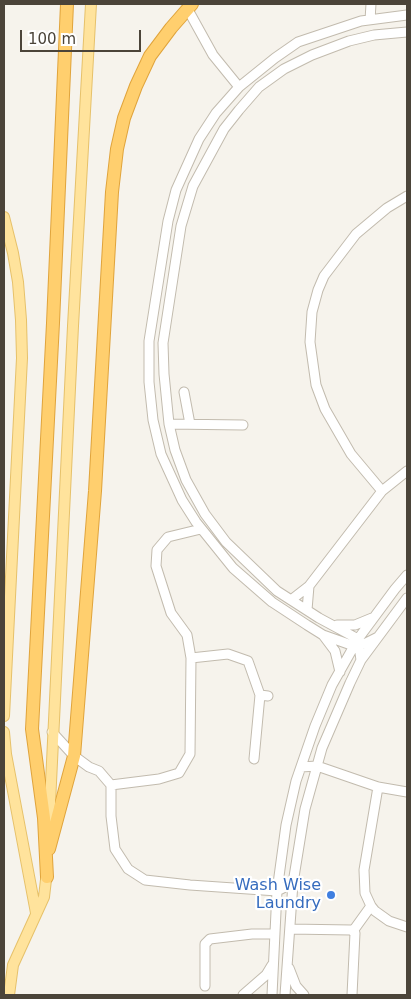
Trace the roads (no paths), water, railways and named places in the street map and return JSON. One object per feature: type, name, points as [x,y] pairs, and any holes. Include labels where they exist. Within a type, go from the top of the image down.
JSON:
[{"type":"highway","points":[[47,877],[44,818],[32,729],[67,4]]},
{"type":"highway","points":[[48,851],[74,756],[95,491],[112,192],[117,149],[124,118],[150,56],[190,6]]},
{"type":"main road","points":[[9,995],[13,965],[44,897],[47,877],[52,732],[91,4]]},
{"type":"main road","points":[[4,218],[18,282],[22,339],[4,716]]},
{"type":"main road","points":[[4,732],[6,754],[36,914]]},
{"type":"street","points":[[370,20],[371,4]]},
{"type":"street","points":[[190,6],[213,55],[239,87]]},
{"type":"street","points":[[378,636],[357,643],[323,635],[272,602],[233,568],[202,529],[182,500],[161,454],[153,420],[149,382],[149,341],[168,221],[176,190],[199,139],[216,113],[239,87],[298,42],[361,21],[407,16]]},
{"type":"street","points":[[361,660],[357,643],[331,624],[277,591],[226,542],[205,514],[186,480],[175,450],[169,424],[163,343],[181,226],[193,186],[224,129],[259,87],[284,69],[312,55],[349,41],[374,35],[407,32]]},
{"type":"street","points":[[382,491],[351,454],[324,409],[316,385],[310,342],[312,312],[324,276],[356,234],[387,208],[407,196]]},
{"type":"street","points":[[184,392],[190,424]]},
{"type":"street","points":[[169,424],[243,425]]},
{"type":"street","points":[[291,600],[309,586],[382,491],[407,471]]},
{"type":"street","points":[[111,785],[159,779],[178,773],[190,754],[191,658],[187,635],[171,614],[156,566],[157,550],[168,537],[202,529]]},
{"type":"street","points":[[272,995],[277,891],[286,826],[301,766],[326,697],[374,617],[407,575]]},
{"type":"street","points":[[307,610],[309,586]]},
{"type":"street","points":[[285,995],[293,883],[306,809],[322,748],[361,660],[407,598]]},
{"type":"street","points":[[331,624],[355,625],[374,617]]},
{"type":"street","points":[[323,635],[335,652],[340,672]]},
{"type":"street","points":[[191,658],[228,654],[248,661],[264,696],[254,758]]},
{"type":"street","points":[[52,732],[74,756],[89,767],[99,770],[111,785],[111,816],[115,849],[128,869],[145,880],[277,891],[293,883]]},
{"type":"street","points":[[301,766],[317,766],[378,787],[407,792]]},
{"type":"street","points":[[378,787],[364,870],[365,893],[371,906],[389,921],[407,927]]},
{"type":"street","points":[[353,931],[371,906]]},
{"type":"street","points":[[290,929],[353,931]]},
{"type":"street","points":[[352,995],[355,935],[353,931]]},
{"type":"street","points":[[204,986],[205,944],[210,939],[252,934],[275,934]]},
{"type":"street","points":[[288,964],[296,986],[304,995]]},
{"type":"street","points":[[243,995],[266,975],[272,965]]},
{"type":"place","name":"Wash Wise Laundry","points":[[331,895]]}]
